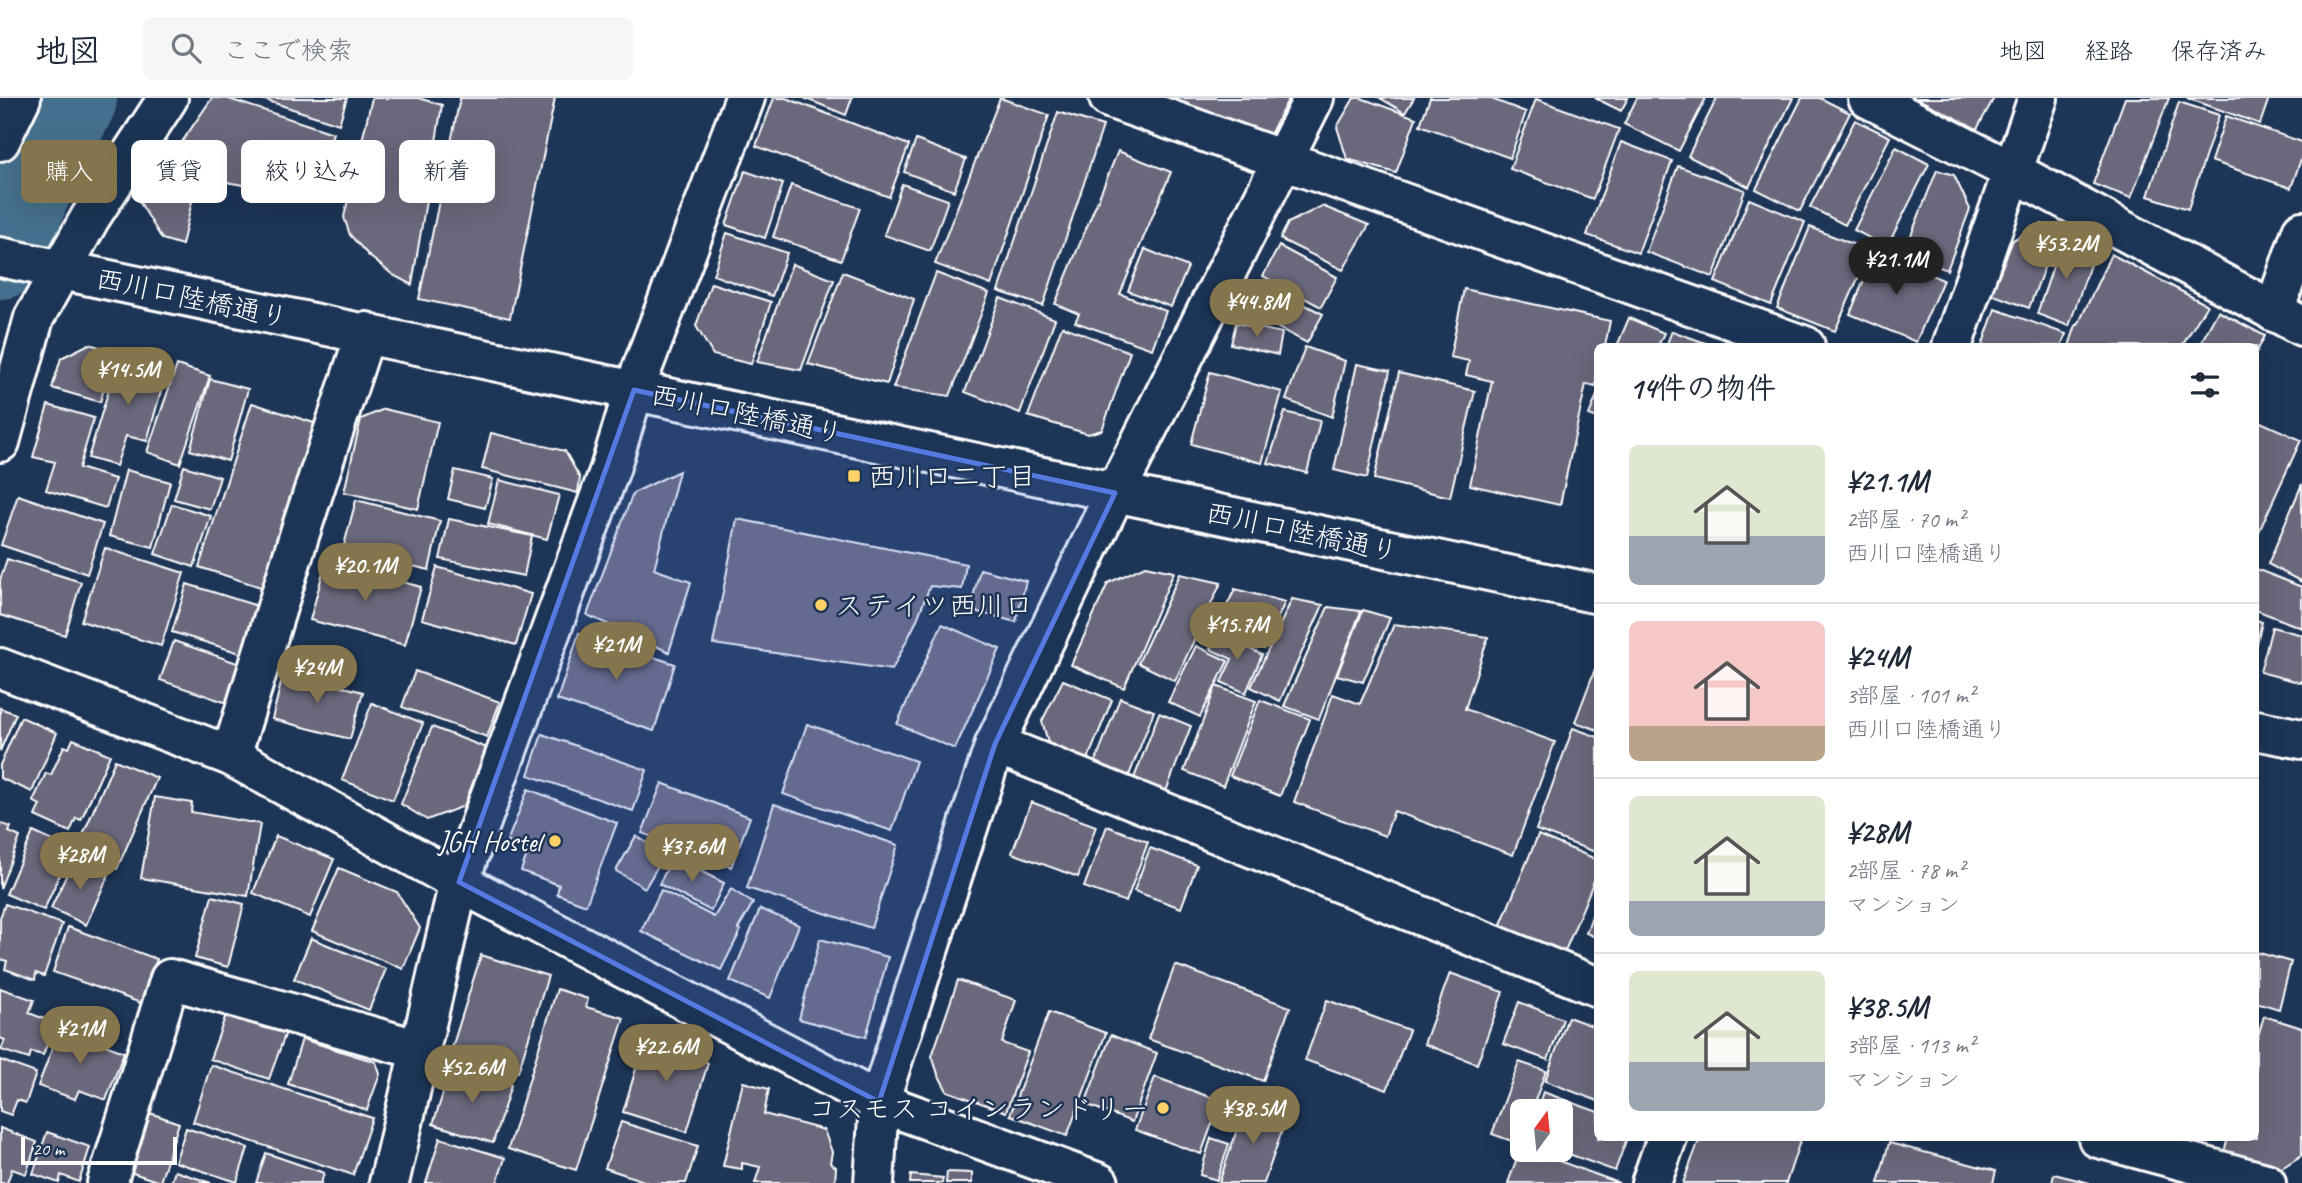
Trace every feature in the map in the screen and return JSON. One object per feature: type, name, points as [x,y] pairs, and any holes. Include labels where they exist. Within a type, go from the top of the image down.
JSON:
[{"type":"street","points":[[0,141],[21,98]]},
{"type":"street","points":[[0,442],[34,318],[58,270],[168,98]]},
{"type":"street","points":[[389,1183],[459,882],[610,469],[634,390],[745,98]]},
{"type":"street","points":[[1109,98],[1797,343]]},
{"type":"street","points":[[874,1183],[879,1102],[995,744],[1115,493],[1314,98]]},
{"type":"street","points":[[1868,98],[2012,171],[2288,319],[2302,231]]},
{"type":"street","points":[[1953,343],[2038,98]]},
{"type":"street","name":"西川口陸橋通り","points":[[0,257],[366,332],[1594,593]]},
{"type":"street","points":[[232,756],[299,536],[366,332]]},
{"type":"street","points":[[0,668],[232,756],[459,882],[879,1102],[1099,1183]]},
{"type":"street","points":[[2259,731],[2302,739]]},
{"type":"street","points":[[995,744],[1594,985]]},
{"type":"street","points":[[107,1183],[170,979],[420,1050]]},
{"type":"street","points":[[1651,1183],[1666,1141]]},
{"type":"street","points":[[2109,1141],[2266,1183]]},
{"type":"highlighted area","points":[[634,390],[1115,493],[995,744],[879,1102],[459,882]]},
{"type":"building","points":[[212,98],[226,98],[333,133],[331,140],[241,140],[241,185],[227,182],[227,140],[183,140]]},
{"type":"building","points":[[259,98],[347,98],[339,124]]},
{"type":"building","points":[[372,98],[418,98],[442,105],[436,140],[399,140],[399,203],[426,203],[412,285],[393,275],[369,256],[350,235],[344,217],[347,203],[385,203],[385,140],[362,140]]},
{"type":"building","points":[[460,98],[555,98],[510,318],[419,299],[439,203],[495,203],[495,140],[451,140]]},
{"type":"building","points":[[774,98],[786,98],[909,145],[889,197],[756,146]]},
{"type":"building","points":[[804,98],[852,98],[846,115]]},
{"type":"building","points":[[1000,98],[1049,115],[991,285],[935,264]]},
{"type":"building","points":[[1171,98],[1289,98],[1264,146]]},
{"type":"building","points":[[1354,98],[1361,98],[1416,118],[1396,173],[1347,159],[1337,127]]},
{"type":"building","points":[[1380,98],[1414,98],[1405,113]]},
{"type":"building","points":[[1430,98],[1489,98],[1526,112],[1510,158],[1420,125]]},
{"type":"building","points":[[1595,98],[1628,98],[1621,111]]},
{"type":"building","points":[[1637,98],[1706,98],[1679,151],[1624,124]]},
{"type":"building","points":[[1717,98],[1793,98],[1749,187],[1688,156]]},
{"type":"building","points":[[1802,98],[1820,98],[1850,113],[1800,211],[1756,189]]},
{"type":"building","points":[[1916,98],[1994,98],[1977,129]]},
{"type":"building","points":[[2125,98],[2169,98],[2131,198],[2093,184]]},
{"type":"building","points":[[2187,98],[2269,98],[2260,124]]},
{"type":"building","points":[[1536,99],[1619,129],[1593,199],[1510,169]]},
{"type":"building","points":[[2179,102],[2219,115],[2188,209],[2148,196]]},
{"type":"building","points":[[1058,112],[1103,126],[1043,306],[998,291]]},
{"type":"building","points":[[2226,116],[2302,142],[2302,156],[2291,188],[2211,161]]},
{"type":"building","points":[[1855,120],[1890,137],[1845,225],[1810,207]]},
{"type":"building","points":[[916,140],[966,159],[954,191],[904,172]]},
{"type":"building","points":[[1621,142],[1672,161],[1638,253],[1587,235]]},
{"type":"building","points":[[1896,147],[1929,164],[1887,247],[1854,230]]},
{"type":"building","points":[[1118,151],[1171,172],[1120,294],[1166,311],[1152,349],[1075,322],[1079,314],[1055,304]]},
{"type":"building","points":[[1678,166],[1745,190],[1713,277],[1646,252]]},
{"type":"building","points":[[1937,170],[1954,175],[1970,209],[1947,270],[1904,253]]},
{"type":"building","points":[[745,171],[783,184],[765,238],[726,225]]},
{"type":"building","points":[[902,184],[948,200],[930,251],[884,235]]},
{"type":"building","points":[[791,185],[860,208],[841,260],[773,237]]},
{"type":"building","points":[[1749,199],[1805,222],[1771,305],[1715,282]]},
{"type":"building","points":[[140,203],[192,203],[182,245],[162,239]]},
{"type":"building","points":[[1322,206],[1369,225],[1343,270],[1280,239],[1288,223]]},
{"type":"building","points":[[2042,224],[2059,228],[2029,308],[1991,294],[2013,240]]},
{"type":"building","points":[[1810,227],[1870,251],[1835,331],[1777,308]]},
{"type":"building","points":[[727,233],[787,253],[772,296],[713,275]]},
{"type":"building","points":[[2063,237],[2096,247],[2069,326],[2037,314]]},
{"type":"building","points":[[1279,246],[1337,277],[1321,307],[1263,276]]},
{"type":"building","points":[[1145,249],[1188,267],[1171,307],[1128,291]]},
{"type":"building","points":[[1876,251],[1943,280],[1916,342],[1850,314]]},
{"type":"building","points":[[2111,254],[2207,305],[2184,343],[2070,343]]},
{"type":"building","points":[[792,264],[834,280],[801,370],[757,362]]},
{"type":"building","points":[[843,272],[914,299],[887,384],[808,364]]},
{"type":"building","points":[[936,273],[989,293],[950,396],[893,388]]},
{"type":"building","points":[[1261,282],[1323,314],[1307,343],[1246,311]]},
{"type":"building","points":[[711,283],[771,302],[751,364],[713,355],[696,326]]},
{"type":"building","points":[[1464,289],[1610,321],[1606,343],[1594,343],[1594,386],[1586,384],[1560,505],[1470,485],[1492,381],[1466,375],[1469,361],[1450,357]]},
{"type":"building","points":[[1000,298],[1055,319],[1020,413],[965,392]]},
{"type":"building","points":[[1995,309],[2066,334],[2062,343],[1983,343]]},
{"type":"building","points":[[2218,311],[2265,336],[2259,347],[2259,343],[2201,343]]},
{"type":"building","points":[[1629,318],[1664,333],[1659,343],[1618,343]]},
{"type":"building","points":[[1236,323],[1282,333],[1278,355],[1231,344]]},
{"type":"building","points":[[1062,326],[1130,352],[1102,430],[1088,434],[1028,416]]},
{"type":"building","points":[[1672,331],[1706,343],[1667,343]]},
{"type":"building","points":[[89,344],[116,352],[100,402],[52,388],[61,358]]},
{"type":"building","points":[[1305,347],[1345,361],[1332,417],[1286,400]]},
{"type":"building","points":[[120,353],[168,366],[147,441],[126,436],[116,466],[88,458]]},
{"type":"building","points":[[1357,364],[1390,371],[1367,478],[1334,470]]},
{"type":"building","points":[[177,365],[210,376],[180,464],[147,452]]},
{"type":"building","points":[[1210,372],[1282,392],[1262,463],[1191,444]]},
{"type":"building","points":[[1399,373],[1475,391],[1450,497],[1374,479]]},
{"type":"building","points":[[210,379],[248,389],[228,461],[190,450]]},
{"type":"building","points":[[252,403],[320,425],[267,589],[199,567]]},
{"type":"building","points":[[1594,403],[1594,417],[1589,415]]},
{"type":"building","points":[[48,405],[94,418],[79,468],[115,479],[106,508],[46,490],[55,462],[33,457]]},
{"type":"building","points":[[384,409],[438,422],[418,509],[344,492],[361,419]]},
{"type":"building","points":[[1285,412],[1320,421],[1307,473],[1268,463]]},
{"type":"building","points":[[2259,421],[2301,440],[2259,531]]},
{"type":"building","points":[[491,433],[565,451],[580,478],[578,493],[482,469]]},
{"type":"building","points":[[184,466],[220,477],[210,509],[174,499]]},
{"type":"building","points":[[126,470],[170,482],[153,547],[109,536]]},
{"type":"building","points":[[455,470],[493,479],[485,508],[448,499]]},
{"type":"building","points":[[679,471],[654,569],[691,582],[669,652],[587,615],[633,493]]},
{"type":"building","points":[[499,480],[559,495],[547,539],[488,524]]},
{"type":"building","points":[[2302,484],[2302,582],[2268,564]]},
{"type":"building","points":[[18,495],[103,524],[87,574],[1,545]]},
{"type":"building","points":[[356,500],[440,521],[429,570],[343,549]]},
{"type":"building","points":[[172,504],[211,516],[194,567],[155,554]]},
{"type":"building","points":[[449,519],[532,536],[524,576],[440,559]]},
{"type":"building","name":"ステイツ西川口","points":[[737,519],[966,564],[962,589],[930,586],[892,670],[713,644]]},
{"type":"building","points":[[105,548],[184,573],[161,646],[81,621]]},
{"type":"building","points":[[7,559],[81,582],[65,635],[0,615],[0,580]]},
{"type":"building","points":[[326,561],[421,587],[405,645],[310,620]]},
{"type":"building","points":[[1145,566],[1174,572],[1124,688],[1071,665],[1108,583]]},
{"type":"building","points":[[437,567],[531,594],[516,645],[422,619]]},
{"type":"building","points":[[980,569],[1026,581],[1016,622],[970,610]]},
{"type":"building","points":[[2259,570],[2302,587],[2302,628],[2259,611]]},
{"type":"building","points":[[1180,574],[1221,583],[1175,681],[1138,663]]},
{"type":"building","points":[[187,584],[264,608],[250,656],[172,632]]},
{"type":"building","points":[[1235,589],[1285,602],[1264,649],[1217,626]]},
{"type":"building","points":[[1292,599],[1323,605],[1280,701],[1251,687]]},
{"type":"building","points":[[1328,607],[1361,611],[1319,719],[1284,706]]},
{"type":"building","points":[[1363,610],[1390,618],[1363,682],[1337,675]]},
{"type":"building","points":[[942,624],[1000,649],[955,749],[897,724]]},
{"type":"building","points":[[1394,624],[1488,637],[1465,709],[1555,742],[1513,855],[1394,811],[1385,836],[1294,802],[1333,694],[1360,704]]},
{"type":"building","points":[[2272,627],[2302,635],[2302,683],[2260,672]]},
{"type":"building","points":[[1217,632],[1262,655],[1246,693],[1221,682],[1232,659],[1210,649]]},
{"type":"building","points":[[579,633],[675,664],[654,731],[557,700]]},
{"type":"building","points":[[174,641],[246,666],[233,705],[160,680]]},
{"type":"building","points":[[1196,646],[1228,661],[1200,717],[1168,702]]},
{"type":"building","points":[[284,671],[363,692],[350,739],[272,719]]},
{"type":"building","points":[[415,671],[500,702],[487,737],[402,707]]},
{"type":"building","points":[[1594,672],[1594,729],[1575,722]]},
{"type":"building","points":[[1063,680],[1112,700],[1085,766],[1051,753],[1042,721]]},
{"type":"building","points":[[1216,686],[1256,701],[1223,786],[1184,771]]},
{"type":"building","points":[[1120,698],[1154,711],[1128,778],[1094,765]]},
{"type":"building","points":[[1260,700],[1310,719],[1280,796],[1230,776]]},
{"type":"building","points":[[372,703],[423,723],[393,800],[342,780]]},
{"type":"building","points":[[0,708],[16,714],[0,751]]},
{"type":"building","points":[[1159,713],[1191,726],[1165,794],[1133,781]]},
{"type":"building","points":[[21,717],[57,733],[32,792],[0,778],[0,765]]},
{"type":"building","points":[[807,724],[916,761],[892,831],[783,794]]},
{"type":"building","points":[[432,727],[487,748],[464,806],[427,820],[401,804]]},
{"type":"building","points":[[1573,728],[1594,736],[1594,852],[1536,830]]},
{"type":"building","points":[[542,734],[647,770],[633,811],[528,775]]},
{"type":"building","points":[[73,739],[110,755],[81,820],[76,818],[70,832],[35,816],[40,805],[33,801],[46,773],[51,775],[64,746],[69,748]]},
{"type":"building","points":[[115,760],[157,778],[117,869],[76,851]]},
{"type":"building","points":[[662,783],[750,817],[731,867],[642,833]]},
{"type":"building","points":[[528,789],[617,823],[586,905],[557,894],[559,885],[521,871],[529,849],[507,842]]},
{"type":"building","points":[[155,797],[192,803],[191,812],[260,824],[248,896],[141,878]]},
{"type":"building","points":[[1031,802],[1096,826],[1078,877],[1012,853]]},
{"type":"building","points":[[774,804],[898,845],[871,928],[747,888]]},
{"type":"building","points":[[0,823],[11,827],[9,832],[20,837],[0,889]]},
{"type":"building","points":[[1107,826],[1148,842],[1126,902],[1084,887]]},
{"type":"building","points":[[33,832],[71,849],[44,910],[6,894]]},
{"type":"building","points":[[1538,835],[1594,858],[1594,881],[1563,956],[1499,929]]},
{"type":"building","points":[[276,836],[334,859],[310,917],[253,893]]},
{"type":"building","points":[[636,836],[665,854],[645,888],[616,871]]},
{"type":"building","points":[[1150,848],[1197,865],[1181,908],[1134,891]]},
{"type":"building","points":[[673,857],[724,883],[711,911],[659,884]]},
{"type":"building","points":[[74,859],[109,874],[86,925],[51,908]]},
{"type":"building","points":[[339,868],[397,892],[420,928],[403,969],[312,931]]},
{"type":"building","points":[[731,889],[753,903],[738,929],[741,930],[721,970],[641,931],[661,890],[714,917]]},
{"type":"building","points":[[212,896],[244,904],[228,967],[195,958]]},
{"type":"building","points":[[5,904],[62,924],[44,976],[36,973],[35,980],[5,969],[7,961],[0,959],[0,918]]},
{"type":"building","points":[[760,909],[799,925],[770,998],[730,981]]},
{"type":"building","points":[[1594,910],[1594,936],[1586,933]]},
{"type":"building","points":[[68,927],[157,959],[141,1003],[53,972]]},
{"type":"building","points":[[311,938],[386,969],[369,1010],[294,979]]},
{"type":"building","points":[[820,939],[888,957],[866,1037],[799,1019]]},
{"type":"building","points":[[2259,953],[2291,962],[2279,1009],[2259,1003]]},
{"type":"building","points":[[481,955],[548,976],[518,1072],[451,1051]]},
{"type":"building","points":[[1175,965],[1290,1007],[1263,1081],[1148,1039]]},
{"type":"building","points":[[1450,973],[1503,992],[1477,1064],[1424,1044]]},
{"type":"building","points":[[958,980],[1016,1000],[1002,1043],[1028,1052],[1006,1112],[947,1091],[938,1074],[932,1056]]},
{"type":"building","points":[[0,988],[34,1000],[29,1013],[55,1023],[43,1055],[31,1052],[29,1059],[1,1050],[5,1040],[0,1038]]},
{"type":"building","points":[[557,989],[588,999],[586,1007],[624,1018],[576,1170],[508,1149]]},
{"type":"building","points":[[1327,1000],[1409,1030],[1387,1090],[1305,1060]]},
{"type":"building","points":[[1519,1002],[1563,1019],[1548,1060],[1503,1044]]},
{"type":"building","points":[[227,1012],[286,1032],[269,1079],[210,1059]]},
{"type":"building","points":[[1049,1012],[1106,1033],[1067,1136],[1010,1115]]},
{"type":"building","points":[[2264,1016],[2302,1028],[2302,1155],[2274,1173],[2222,1159],[2227,1141],[2259,1141],[2259,1033]]},
{"type":"building","points":[[1568,1017],[1594,1027],[1594,1099],[1545,1081]]},
{"type":"building","points":[[60,1028],[124,1052],[106,1100],[79,1090],[75,1099],[38,1086]]},
{"type":"building","points":[[648,1029],[708,1063],[687,1132],[623,1112]]},
{"type":"building","points":[[1111,1035],[1157,1053],[1132,1122],[1085,1104]]},
{"type":"building","points":[[302,1039],[376,1062],[380,1074],[367,1110],[288,1084]]},
{"type":"building","points":[[0,1060],[36,1073],[26,1103],[17,1100],[11,1115],[0,1111]]},
{"type":"building","points":[[1519,1062],[1546,1071],[1536,1099],[1510,1099],[1510,1140],[1492,1134]]},
{"type":"building","points":[[211,1065],[372,1118],[353,1175],[193,1122]]},
{"type":"building","points":[[452,1066],[511,1085],[493,1143],[433,1124]]},
{"type":"building","points":[[1155,1077],[1218,1100],[1221,1092],[1242,1101],[1231,1131],[1212,1124],[1201,1154],[1135,1130]]},
{"type":"building","points":[[743,1082],[769,1089],[764,1114],[824,1130],[832,1152],[830,1163],[836,1167],[835,1183],[755,1183],[760,1167],[742,1163],[742,1169],[723,1166]]},
{"type":"building","points":[[1543,1092],[1562,1099],[1540,1099]]},
{"type":"building","points":[[1246,1103],[1287,1116],[1264,1183],[1219,1183]]},
{"type":"building","points":[[1573,1103],[1594,1111],[1594,1141],[1626,1141],[1615,1171],[1573,1156]]},
{"type":"building","points":[[150,1113],[179,1123],[160,1182],[130,1172]]},
{"type":"building","points":[[621,1122],[698,1146],[686,1183],[650,1183],[605,1168]]},
{"type":"building","points":[[0,1128],[37,1142],[26,1174],[12,1169],[7,1183],[0,1183]]},
{"type":"building","points":[[186,1128],[248,1148],[237,1182],[175,1162]]},
{"type":"building","points":[[47,1132],[90,1147],[79,1182],[61,1175],[59,1183],[33,1174]]},
{"type":"building","points":[[440,1138],[505,1158],[497,1183],[426,1183]]},
{"type":"building","points":[[1211,1138],[1229,1144],[1217,1180],[1200,1175]]},
{"type":"building","points":[[1699,1141],[1800,1141],[1786,1183],[1683,1183]]},
{"type":"building","points":[[1889,1143],[1996,1171],[1993,1183],[1878,1183]]},
{"type":"building","points":[[266,1153],[324,1173],[321,1183],[256,1183]]},
{"type":"building","points":[[1516,1162],[1562,1162],[1619,1183],[1508,1183]]},
{"type":"building","points":[[175,1171],[211,1183],[171,1183]]},
{"type":"building","points":[[947,1172],[972,1173],[972,1183],[946,1183]]},
{"type":"building","points":[[2054,1174],[2090,1183],[2052,1183]]},
{"type":"building","points":[[911,1175],[943,1178],[942,1183],[910,1183]]},
{"type":"waterway","points":[[0,252],[23,191],[70,98]]},
{"type":"place","name":"西川口二丁目","points":[[854,476]]},
{"type":"place","name":"ステイツ西川口","points":[[821,605]]},
{"type":"place","name":"JGH Hostel","points":[[555,841]]},
{"type":"place","name":"コスモス コインランドリー","points":[[1163,1108]]}]
